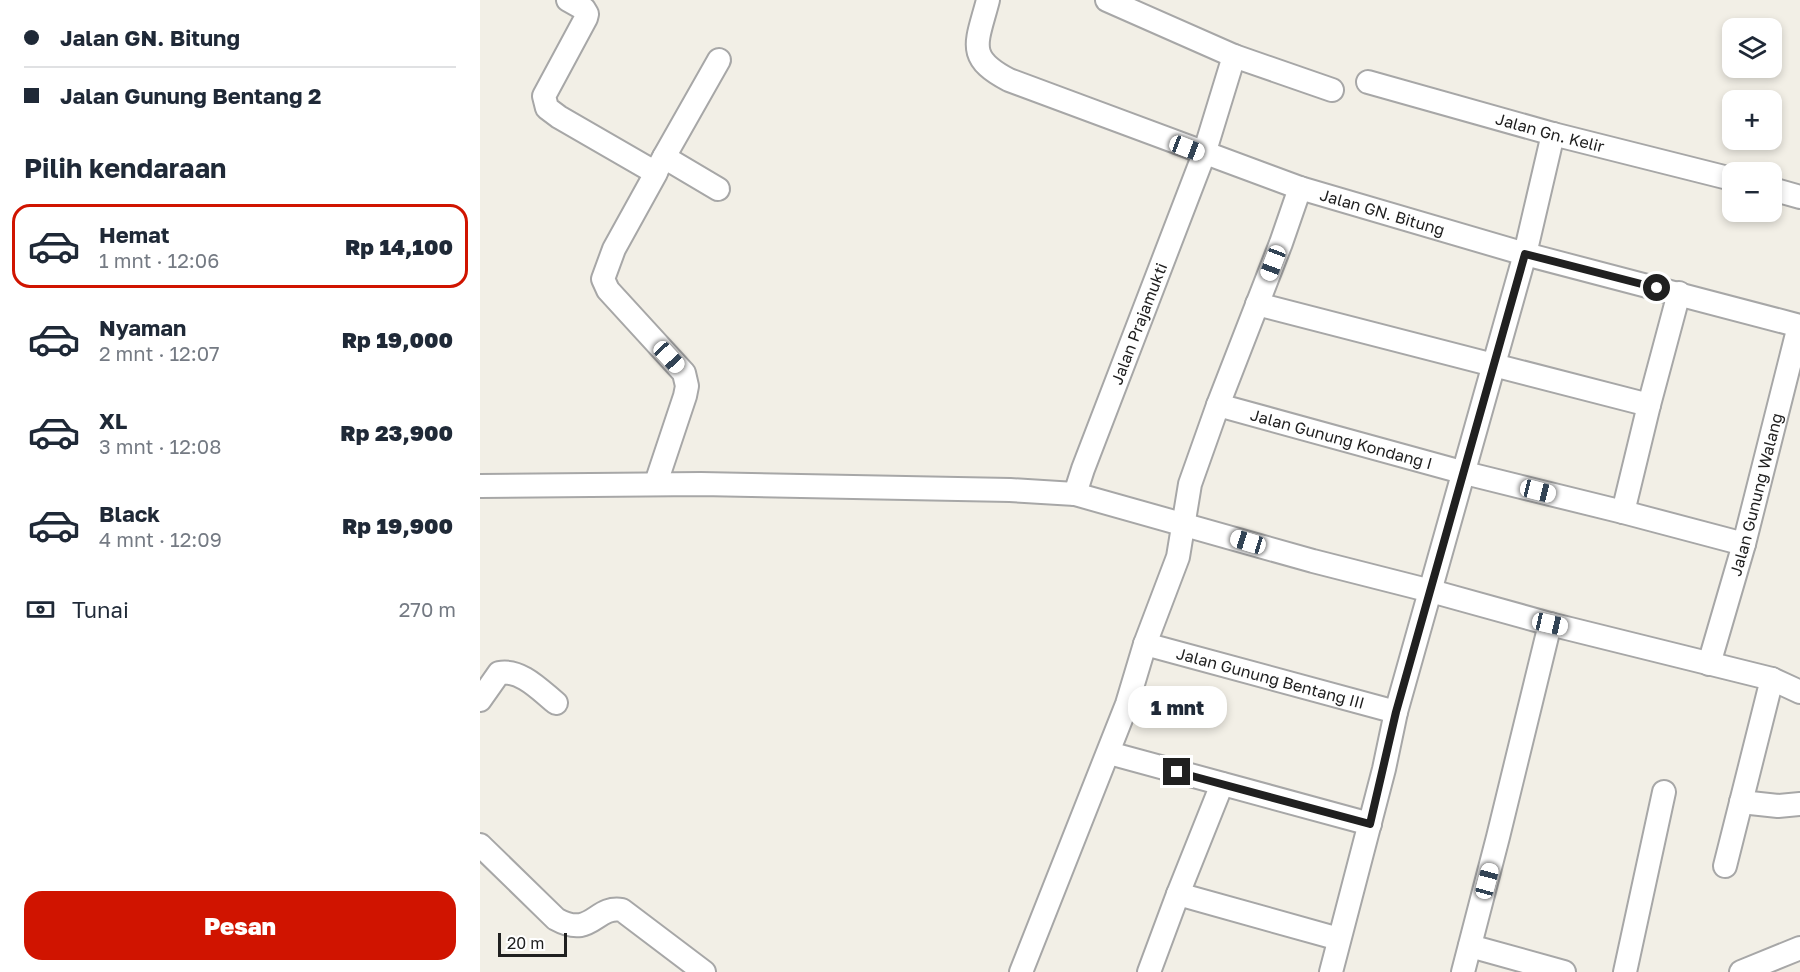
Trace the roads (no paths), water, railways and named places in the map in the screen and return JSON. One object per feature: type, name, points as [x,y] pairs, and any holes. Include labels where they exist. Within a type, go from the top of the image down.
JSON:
[{"type":"street","points":[[568,0],[584,9],[592,7]]},
{"type":"street","name":"Jalan GN. Bitung","points":[[988,0],[977,48],[980,60],[992,71],[1009,80],[1300,188],[1525,254],[1800,326]]},
{"type":"street","points":[[1107,0],[1234,56],[1332,90]]},
{"type":"street","points":[[592,7],[585,24],[544,96],[547,108],[559,117],[660,165],[718,189]]},
{"type":"street","name":"Jalan Prajamukti","points":[[1075,494],[1204,154],[1234,56]]},
{"type":"street","points":[[656,483],[685,396],[687,386],[684,373],[608,290],[603,279],[614,249],[719,60]]},
{"type":"street","name":"Jalan Gn. Kelir","points":[[1368,82],[1553,134],[1722,176]]},
{"type":"street","points":[[1331,972],[1370,824],[1396,712],[1525,254],[1553,134]]},
{"type":"street","points":[[1020,972],[1127,704],[1145,644],[1178,557],[1190,484],[1300,188]]},
{"type":"street","points":[[1782,192],[1800,197]]},
{"type":"street","points":[[1623,512],[1648,405],[1679,293]]},
{"type":"street","points":[[1257,304],[1648,405]]},
{"type":"street","name":"Jalan Gunung Walang","points":[[1709,664],[1744,544],[1800,326]]},
{"type":"street","name":"Jalan Gunung Kondang I","points":[[1218,405],[1464,473],[1744,544]]},
{"type":"street","points":[[480,486],[656,483],[1010,490],[1075,494],[1550,624],[1772,679],[1800,692]]},
{"type":"street","points":[[1462,972],[1498,837],[1550,624]]},
{"type":"street","name":"Jalan Gunung Bentang III","points":[[1145,644],[1396,712]]},
{"type":"street","points":[[480,700],[499,673],[504,672],[530,682],[556,703]]},
{"type":"street","points":[[1725,866],[1772,679]]},
{"type":"street","points":[[1109,753],[1370,824]]},
{"type":"street","points":[[1149,972],[1222,784]]},
{"type":"street","points":[[1625,972],[1664,792]]},
{"type":"street","points":[[1741,802],[1763,805],[1800,804]]},
{"type":"street","points":[[480,845],[556,919],[567,925],[575,926],[588,923],[608,910],[622,910],[704,972]]},
{"type":"street","points":[[1178,894],[1339,939]]},
{"type":"street","points":[[1470,946],[1564,972]]},
{"type":"street","points":[[1741,972],[1800,948]]}]
